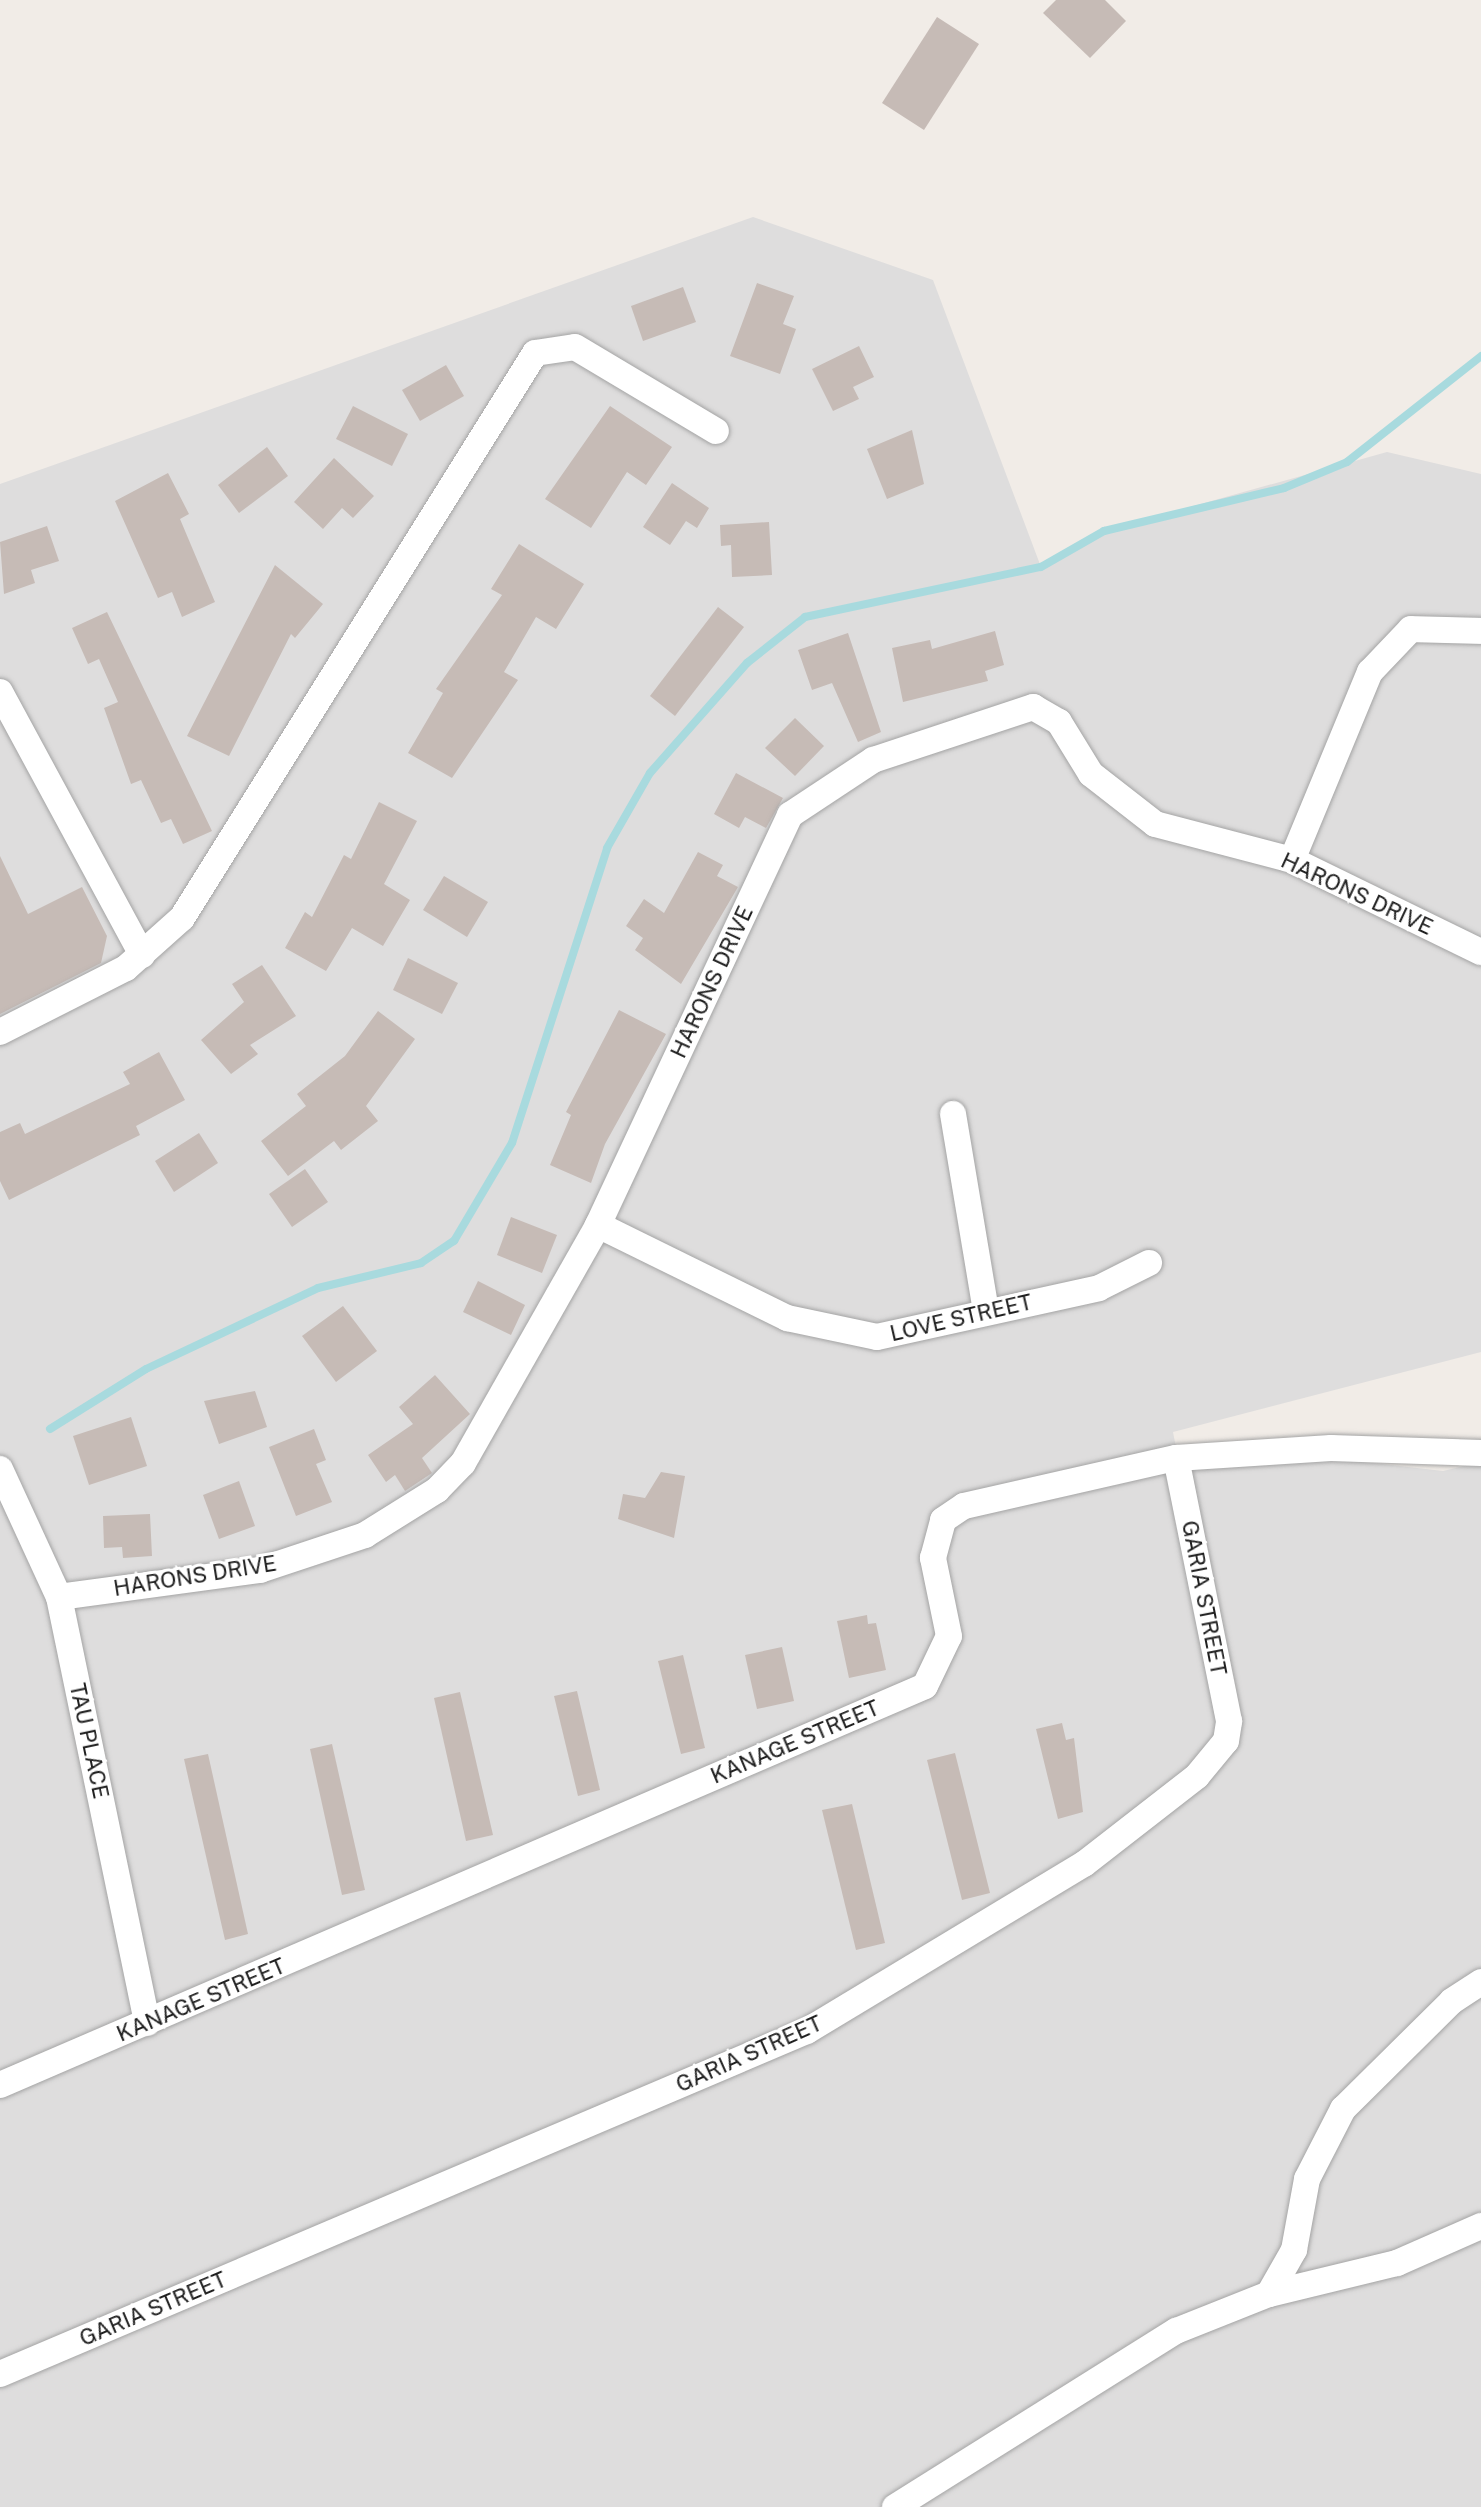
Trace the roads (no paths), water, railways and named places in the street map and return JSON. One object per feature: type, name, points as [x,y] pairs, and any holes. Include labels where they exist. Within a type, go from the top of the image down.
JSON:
[{"type":"street","points":[[0,1032],[142,955],[182,918],[258,805],[535,353],[575,347],[716,431]]},
{"type":"street","points":[[1292,860],[1370,672],[1411,629],[1481,631]]},
{"type":"street","points":[[0,692],[142,955]]},
{"type":"street","name":"HARONS DRIVE","points":[[59,1597],[260,1570],[365,1535],[425,1498],[463,1463],[598,1225],[790,815],[873,760],[1033,707],[1059,722],[1091,774],[1155,824],[1292,860],[1481,952]]},
{"type":"street","points":[[953,1114],[986,1311]]},
{"type":"street","name":"LOVE STREET","points":[[598,1225],[824,1331],[877,1337],[1099,1288],[1149,1263]]},
{"type":"street","name":"KANAGE STREET","points":[[0,2085],[925,1686],[949,1636],[933,1558],[943,1520],[964,1506],[1176,1458],[1331,1448],[1481,1453]]},
{"type":"street","name":"GARIA STREET","points":[[0,2374],[807,2031],[1084,1864],[1197,1776],[1226,1741],[1229,1721],[1176,1458]]},
{"type":"street","name":"TAU PLACE","points":[[0,1469],[59,1597],[147,2023]]},
{"type":"street","points":[[1269,2294],[1294,2250],[1307,2179],[1343,2109],[1452,2001],[1481,1982]]},
{"type":"street","points":[[895,2507],[1176,2331],[1269,2294],[1397,2263],[1481,2226]]},
{"type":"waterway","points":[[50,1429],[146,1369],[318,1288],[421,1263],[454,1241],[512,1143],[607,848],[650,773],[747,663],[805,617],[1041,567],[1104,531],[1284,488],[1347,462],[1481,356]]}]
